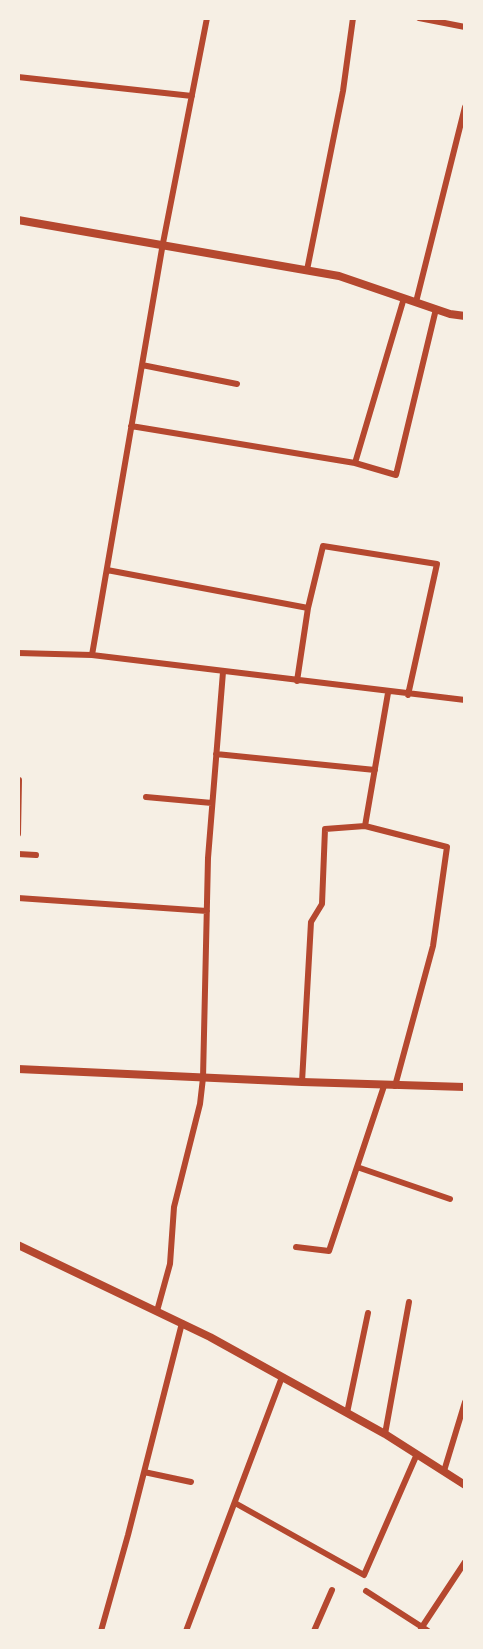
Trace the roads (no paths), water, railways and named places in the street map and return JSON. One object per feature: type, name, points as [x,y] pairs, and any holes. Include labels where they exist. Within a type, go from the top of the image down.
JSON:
[{"type":"street","points":[[92,655],[163,243],[207,18]]},
{"type":"street","points":[[307,270],[343,91],[352,18]]},
{"type":"street","points":[[419,18],[465,27]]},
{"type":"street","points":[[18,77],[192,96]]},
{"type":"street","points":[[416,302],[465,107]]},
{"type":"street","points":[[18,220],[163,243],[339,276],[436,309],[465,316]]},
{"type":"street","points":[[355,463],[404,298]]},
{"type":"street","points":[[131,426],[355,463],[396,475],[436,309]]},
{"type":"street","points":[[142,365],[237,384]]},
{"type":"street","points":[[297,681],[308,608],[323,546],[437,564],[408,695]]},
{"type":"street","points":[[107,570],[308,608]]},
{"type":"street","points":[[18,653],[92,655],[388,693],[465,700]]},
{"type":"street","points":[[157,1311],[170,1264],[174,1207],[200,1104],[203,1078],[212,803],[223,672]]},
{"type":"street","points":[[365,826],[388,693]]},
{"type":"street","points":[[216,754],[375,770]]},
{"type":"street","points":[[18,834],[19,780]]},
{"type":"street","points":[[147,797],[212,803]]},
{"type":"street","points":[[302,1083],[311,921],[322,904],[325,828],[365,826],[447,847],[433,946],[395,1086]]},
{"type":"street","points":[[18,854],[36,855]]},
{"type":"street","points":[[18,898],[207,911]]},
{"type":"street","points":[[18,1069],[302,1083],[465,1087]]},
{"type":"street","points":[[296,1246],[329,1251],[384,1086]]},
{"type":"street","points":[[357,1167],[450,1199]]},
{"type":"street","points":[[18,1245],[182,1323],[385,1434],[465,1485]]},
{"type":"street","points":[[385,1434],[409,1302]]},
{"type":"street","points":[[347,1413],[368,1313]]},
{"type":"street","points":[[101,1631],[182,1323]]},
{"type":"street","points":[[186,1631],[282,1377]]},
{"type":"street","points":[[444,1471],[465,1401]]},
{"type":"street","points":[[235,1503],[364,1575],[417,1454]]},
{"type":"street","points":[[144,1472],[191,1482]]},
{"type":"street","points":[[366,1591],[423,1630],[465,1562]]},
{"type":"street","points":[[314,1631],[332,1590]]}]
